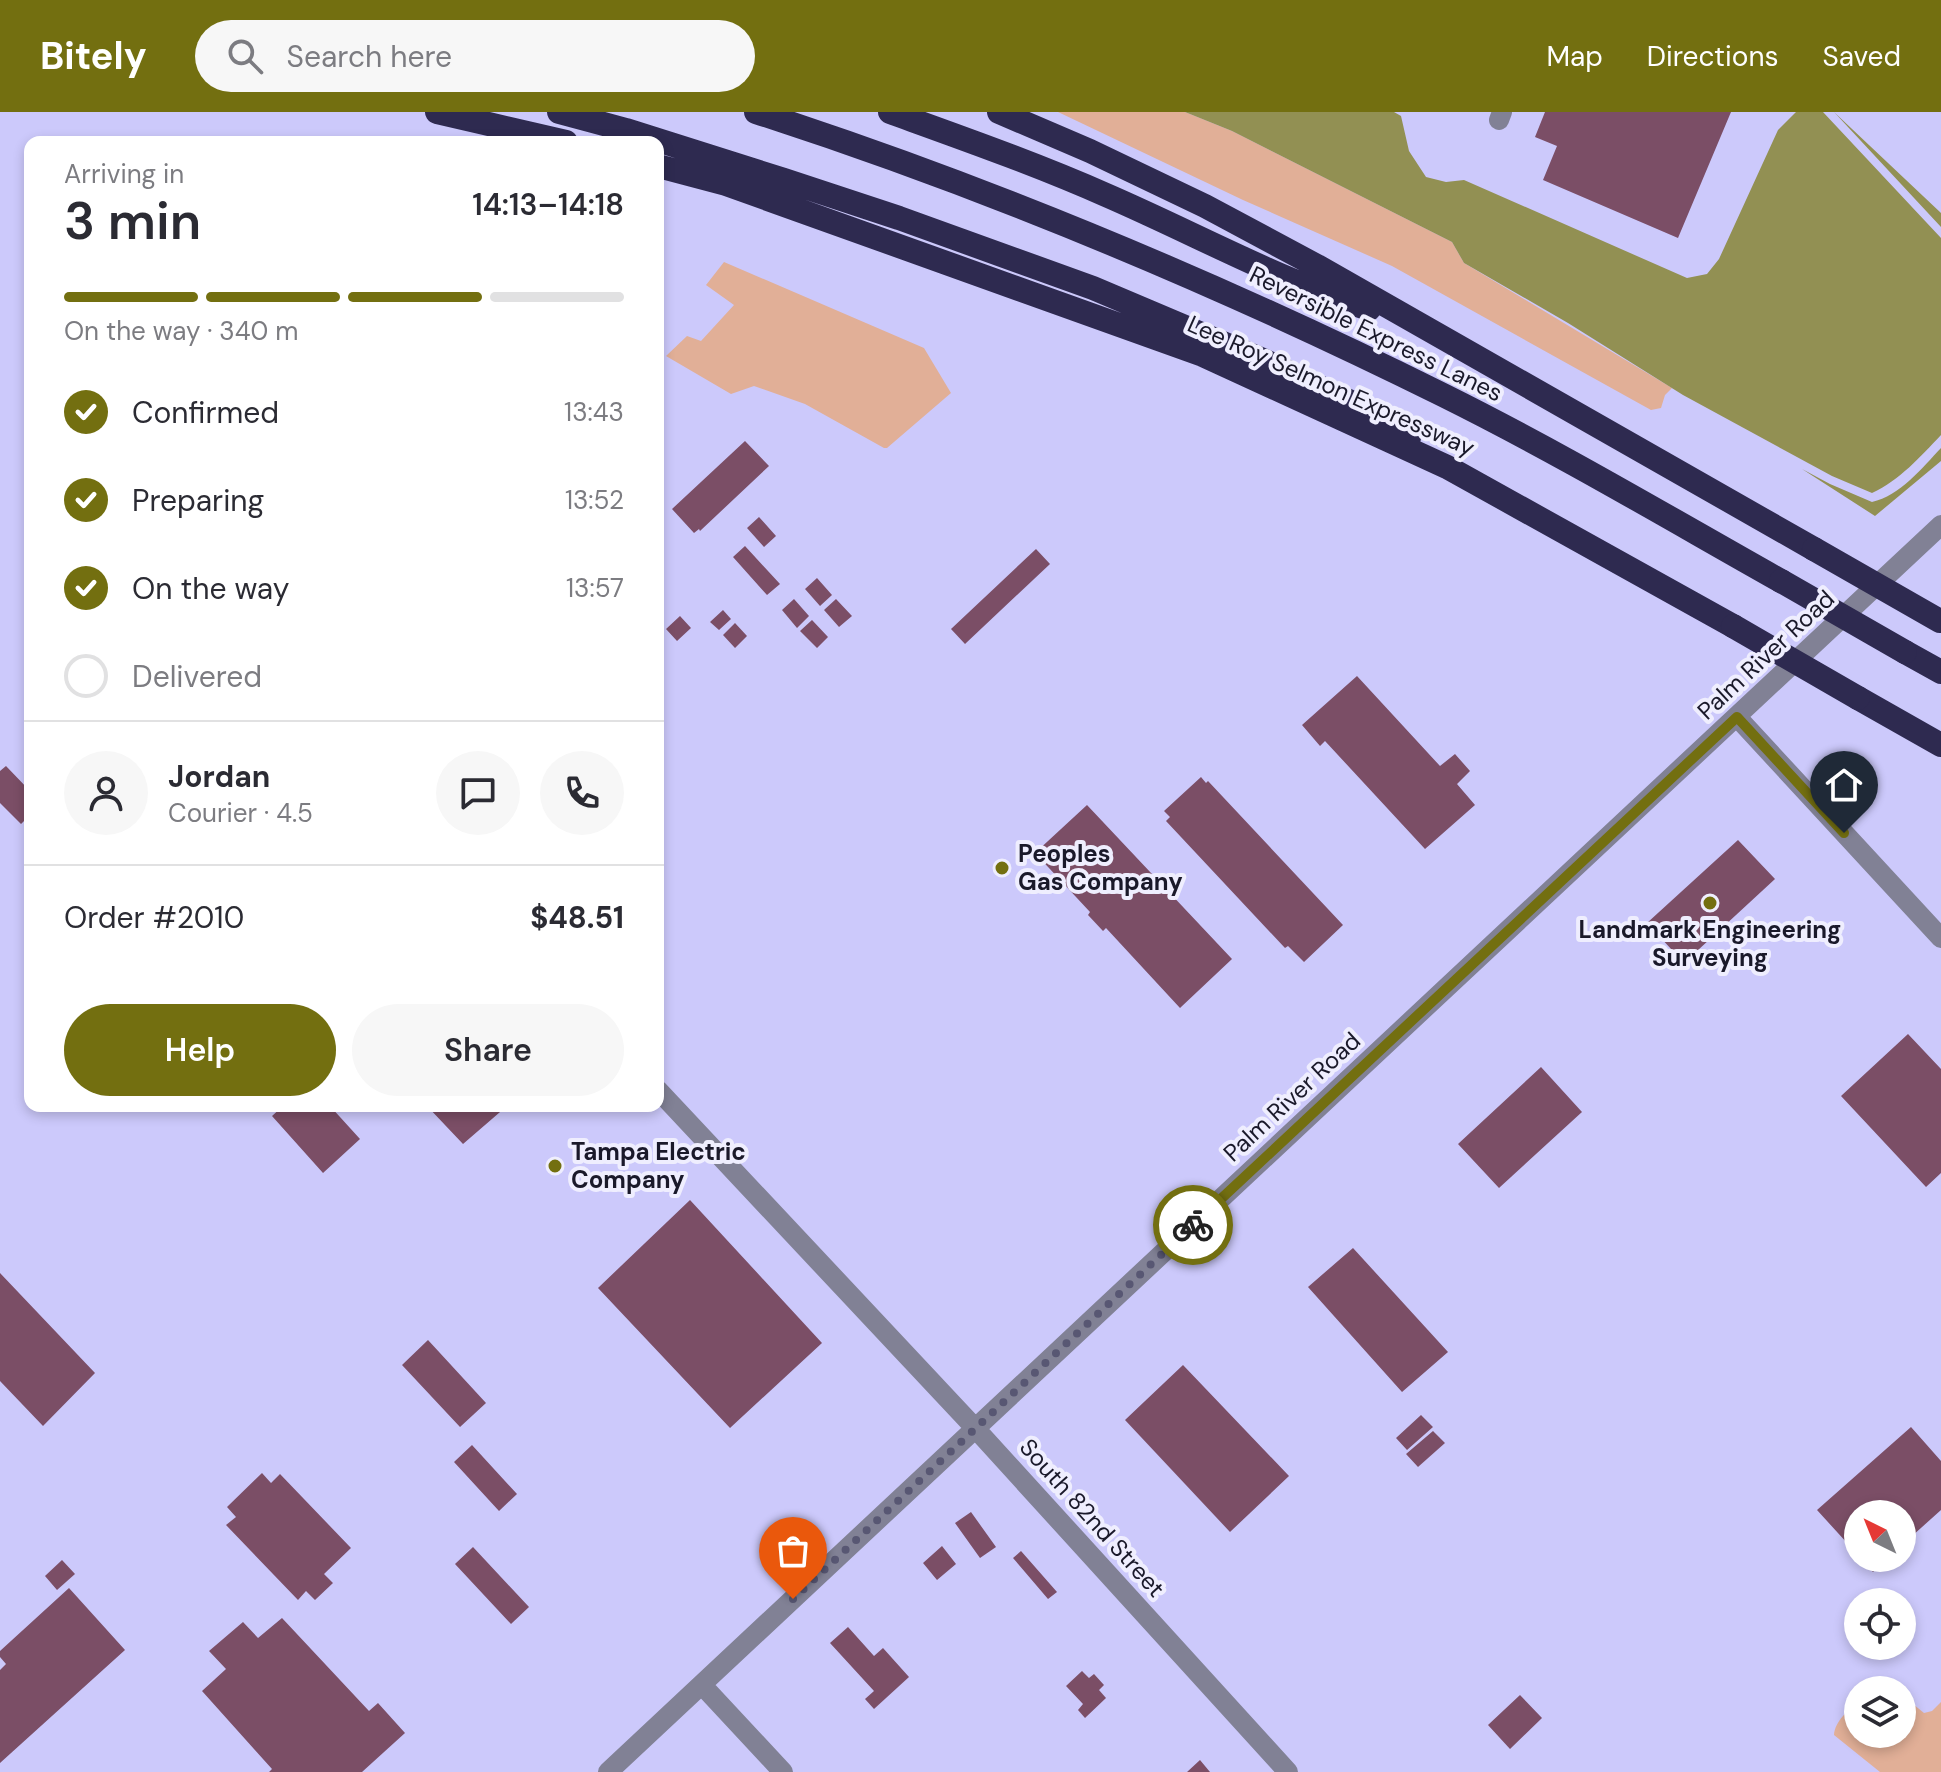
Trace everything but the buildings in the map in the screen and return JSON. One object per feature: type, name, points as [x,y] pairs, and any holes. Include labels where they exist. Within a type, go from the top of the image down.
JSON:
[{"type":"highway","points":[[437,112],[540,136]]},
{"type":"highway","points":[[559,112],[645,136]]},
{"type":"highway","name":"Reversible Express Lanes","points":[[756,112],[988,195],[1169,269],[1329,340],[1505,428],[1941,672]]},
{"type":"highway","points":[[890,112],[1105,194],[1262,267],[1345,301],[1399,313]]},
{"type":"highway","points":[[999,112],[1205,206],[1399,313],[1940,622]]},
{"type":"highway","points":[[664,142],[899,218],[1093,288],[1263,360],[1378,415],[1447,467]]},
{"type":"highway","name":"Lee Roy Selmon Expressway","points":[[664,168],[726,184],[1203,355],[1447,467],[1941,745]]},
{"type":"street","name":"Palm River Road","points":[[608,1772],[1941,525]]},
{"type":"street","points":[[1737,717],[1941,938]]},
{"type":"street","name":"South 82nd Street","points":[[664,1096],[975,1428],[1288,1772]]},
{"type":"street","points":[[702,1685],[783,1772]]},
{"type":"shaded area","points":[[1058,112],[1185,112],[1232,131],[1452,242],[1464,263],[1672,388],[1665,395],[1661,408],[1651,410],[1392,266],[1243,200]]},
{"type":"shaded area","points":[[1185,112],[1394,112],[1401,116],[1409,151],[1426,177],[1446,182],[1464,180],[1687,278],[1707,274],[1719,259],[1778,130],[1796,112],[1823,112],[1941,238],[1941,435],[1901,475],[1872,493],[1832,476],[1683,395],[1464,263],[1452,242],[1232,131]]},
{"type":"shaded area","points":[[1834,112],[1941,213],[1941,227]]},
{"type":"shaded area","points":[[724,262],[924,348],[951,393],[887,448],[805,404],[754,386],[731,394],[666,356],[687,336],[701,341],[734,305],[706,285]]},
{"type":"shaded area","points":[[1941,448],[1941,461],[1875,516],[1802,469],[1872,502],[1901,488]]},
{"type":"shaded area","points":[[1941,1702],[1941,1772],[1880,1772],[1850,1748],[1916,1748],[1916,1706],[1924,1713],[1932,1711]]},
{"type":"shaded area","points":[[1844,1715],[1844,1743],[1834,1735]]},
{"type":"way so far","points":[[793,1599],[1193,1225]]},
{"type":"place","name":"Peoples Gas Company","points":[[1002,868]]},
{"type":"place","name":"Landmark Engineering Surveying","points":[[1710,903]]},
{"type":"place","name":"Tampa Electric Company","points":[[555,1166]]},
{"type":"route","points":[[1193,1225],[1737,717],[1844,833]]}]
